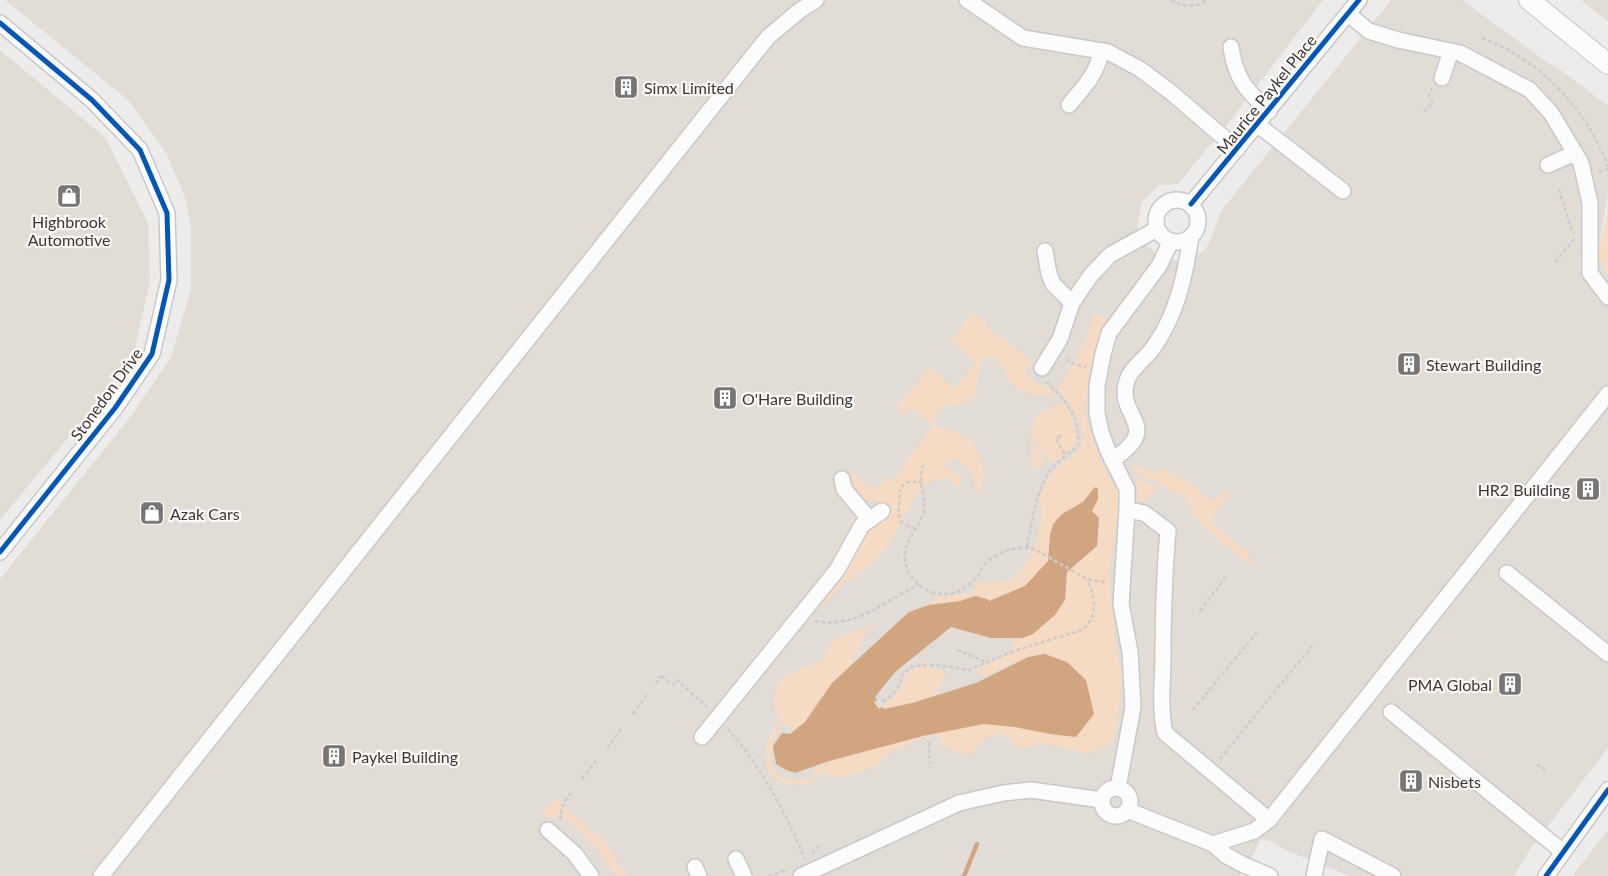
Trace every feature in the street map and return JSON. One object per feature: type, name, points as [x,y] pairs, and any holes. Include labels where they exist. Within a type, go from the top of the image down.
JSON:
[{"type":"main road","points":[[1528,0],[1608,64]]},
{"type":"street","points":[[101,876],[768,37],[799,11],[816,0]]},
{"type":"street","points":[[967,0],[1023,38],[1101,50],[1140,69],[1173,94],[1237,149]]},
{"type":"street","name":"Maurice Paykel Place","points":[[1191,204],[1359,0]]},
{"type":"street","points":[[1348,14],[1369,31],[1398,40],[1460,53],[1530,90],[1551,113],[1581,163],[1590,203],[1590,273],[1608,297]]},
{"type":"street","name":"Stonedon Drive","points":[[0,23],[92,100],[140,150],[167,213],[169,280],[152,354],[115,408],[0,552]]},
{"type":"street","points":[[1230,47],[1233,64],[1238,76],[1269,111]]},
{"type":"street","points":[[1069,105],[1094,75],[1101,50]]},
{"type":"street","points":[[1442,78],[1451,51]]},
{"type":"street","points":[[1258,125],[1343,191]]},
{"type":"street","points":[[1548,166],[1575,153]]},
{"type":"street","points":[[1184,200],[1191,204],[1198,217],[1196,231],[1192,236],[1178,242],[1171,241],[1160,235],[1157,229],[1156,213],[1168,201],[1184,200]]},
{"type":"street","points":[[1045,375],[1072,303],[1091,275],[1110,255],[1157,229]]},
{"type":"street","points":[[1112,460],[1132,446],[1136,438],[1138,429],[1126,397],[1127,379],[1153,348],[1172,314],[1187,265],[1192,236]]},
{"type":"street","points":[[1118,788],[1133,707],[1130,652],[1122,604],[1128,510],[1126,489],[1101,432],[1097,413],[1097,386],[1109,333],[1139,296],[1159,266],[1171,241]]},
{"type":"street","points":[[1045,251],[1049,274],[1054,284],[1072,303]]},
{"type":"street","points":[[1213,844],[1254,830],[1269,820],[1608,394]]},
{"type":"street","points":[[702,737],[837,570],[862,525],[876,516],[844,490],[842,479]]},
{"type":"street","points":[[1128,510],[1144,513],[1168,532],[1164,582],[1163,724],[1165,733],[1269,820]]},
{"type":"street","points":[[1507,573],[1608,654]]},
{"type":"street","points":[[1391,712],[1563,852]]},
{"type":"street","points":[[1118,788],[1129,796],[1130,805],[1121,815],[1112,816],[1105,811],[1102,800],[1106,792],[1118,788]]},
{"type":"street","points":[[801,876],[959,803],[1031,790],[1102,800]]},
{"type":"street","points":[[1546,876],[1608,790]]},
{"type":"street","points":[[1127,810],[1213,844],[1227,856],[1270,876]]},
{"type":"street","points":[[548,830],[576,854],[591,876]]},
{"type":"street","points":[[1314,876],[1322,839],[1393,876]]},
{"type":"street","points":[[736,859],[744,876]]},
{"type":"path","points":[[1171,0],[1181,5],[1189,6],[1197,5],[1206,0]]},
{"type":"path","points":[[1555,262],[1577,235],[1571,229],[1559,189]]},
{"type":"path","points":[[1064,358],[1073,364],[1090,368]]},
{"type":"path","points":[[1027,547],[1034,509],[1050,471],[1078,446],[1079,432],[1077,422],[1062,397],[1045,375]]},
{"type":"path","points":[[1061,436],[1056,438],[1066,456]]},
{"type":"path","points":[[923,465],[920,482],[924,499],[923,514],[905,552],[906,564],[910,575],[920,586],[938,594],[959,592],[976,578],[985,564],[1006,550],[1027,547],[1036,550],[1087,579],[1100,583]]},
{"type":"path","points":[[915,529],[901,522],[898,514],[900,493],[901,488],[907,482],[920,482]]},
{"type":"path","points":[[1200,610],[1226,577]]},
{"type":"path","points":[[882,702],[897,690],[903,672],[914,666],[936,665],[969,670],[1011,652],[1082,630],[1090,624],[1094,613],[1092,590],[1087,579]]},
{"type":"path","points":[[801,615],[822,622],[846,622],[872,612],[905,591],[920,586]]},
{"type":"path","points":[[1193,710],[1257,632]]},
{"type":"path","points":[[1210,770],[1312,646]]},
{"type":"path","points":[[957,650],[986,662]]},
{"type":"path","points":[[656,684],[662,676],[673,684],[677,680],[718,718],[741,744],[776,800],[805,860]]},
{"type":"path","points":[[633,714],[647,696]]},
{"type":"path","points":[[607,748],[622,728]]},
{"type":"path","points":[[929,742],[930,764]]},
{"type":"path","points":[[582,779],[596,761]]},
{"type":"path","points":[[1537,764],[1545,770]]},
{"type":"path","points":[[560,812],[571,793]]},
{"type":"shaded area","points":[[5,0],[1323,0],[1234,116],[1178,184],[1159,185],[1142,202],[1137,227],[1144,243],[1157,254],[1177,261],[1196,256],[1205,250],[1221,211],[1391,0],[1462,0],[1547,62],[1561,70],[1608,106],[1608,192],[1598,255],[1608,275],[1608,748],[1531,848],[1514,876],[1350,876],[1285,850],[1274,842],[1261,839],[1253,856],[1244,865],[1240,876],[0,876],[0,579],[128,420],[171,357],[191,289],[191,225],[185,198],[167,154],[128,100]]},
{"type":"shaded area","points":[[1581,0],[1608,0],[1608,22]]},
{"type":"shaded area","points":[[0,50],[106,138],[148,223],[150,281],[135,348],[101,398],[0,520]]},
{"type":"shaded area","points":[[1608,204],[1608,275],[1598,255]]},
{"type":"shaded area","points":[[974,312],[987,323],[985,326],[1033,361],[1024,372],[1042,387],[1045,384],[1058,397],[1032,394],[1019,390],[1010,381],[1001,364],[996,359],[991,356],[981,361],[975,394],[962,405],[944,406],[938,412],[933,426],[958,434],[972,443],[983,465],[984,473],[981,488],[976,495],[974,478],[969,470],[956,459],[947,461],[944,466],[961,477],[960,490],[948,480],[937,479],[927,484],[909,506],[890,542],[879,555],[841,586],[824,604],[809,609],[868,530],[887,509],[884,504],[858,497],[846,478],[851,471],[876,491],[888,477],[893,480],[932,426],[911,408],[904,415],[896,408],[929,368],[954,388],[976,362],[950,340]]},
{"type":"shaded area","points":[[1094,312],[1108,319],[1097,339],[1090,368],[1085,413],[1101,462],[1120,496],[1109,576],[1115,639],[1122,675],[1113,743],[1102,746],[1090,754],[1039,742],[1030,748],[1015,745],[1004,734],[997,734],[984,740],[969,755],[952,750],[941,744],[938,732],[984,724],[1076,737],[1086,680],[1068,664],[1054,658],[1034,656],[1025,658],[987,676],[975,669],[1013,652],[1012,641],[1045,624],[1065,600],[1067,572],[1097,546],[1099,518],[1092,511],[1098,499],[1098,489],[1095,487],[1083,502],[1062,514],[1050,535],[1048,561],[1025,586],[989,601],[975,596],[960,601],[929,605],[936,597],[973,593],[978,580],[983,584],[1010,581],[1022,569],[1031,555],[1040,530],[1040,497],[1043,489],[1051,474],[1074,455],[1082,440],[1081,426],[1075,412],[1057,390],[1086,340]]},
{"type":"shaded area","points":[[1064,403],[1076,432],[1076,443],[1058,459],[1049,461],[1030,434],[1041,412]]},
{"type":"shaded area","points":[[1030,441],[1043,458],[1044,464],[1037,470],[1033,468]]},
{"type":"shaded area","points":[[1130,463],[1156,473],[1162,468],[1169,473],[1174,472],[1214,502],[1225,489],[1230,494],[1209,521],[1247,551],[1254,568],[1200,524],[1202,522],[1192,514],[1192,507],[1183,495],[1165,488],[1159,481],[1144,479],[1134,470]]},
{"type":"shaded area","points":[[1132,474],[1142,482],[1158,486],[1145,503],[1138,498],[1137,486]]},
{"type":"shaded area","points":[[1095,487],[1098,489],[1098,499],[1092,511],[1099,518],[1097,546],[1067,572],[1065,600],[1055,615],[1033,634],[1022,638],[991,638],[951,627],[895,672],[875,697],[877,700],[874,702],[879,709],[912,703],[976,683],[1028,657],[1045,654],[1067,662],[1086,680],[1094,714],[1076,737],[984,724],[923,736],[829,761],[795,773],[776,764],[773,746],[782,733],[790,734],[805,722],[832,683],[909,612],[929,605],[960,601],[975,596],[989,601],[1025,586],[1048,561],[1053,524],[1062,514],[1083,502]]},
{"type":"shaded area","points":[[871,628],[865,635],[852,661],[852,665],[832,683],[805,722],[794,731],[783,722],[772,751],[771,764],[778,775],[784,778],[791,780],[806,779],[813,777],[813,772],[819,766],[829,761],[917,737],[907,746],[892,752],[876,765],[856,774],[841,777],[821,772],[808,783],[796,785],[782,782],[772,775],[767,766],[766,754],[771,732],[783,721],[776,711],[774,702],[778,686],[785,677],[822,659],[830,645],[838,637]]},
{"type":"shaded area","points":[[922,666],[947,671],[934,696],[884,710],[882,707],[896,694],[908,672],[911,669]]},
{"type":"shaded area","points":[[555,798],[607,845],[627,876],[616,876],[591,842],[560,813],[552,820],[542,813]]},
{"type":"shaded area","points":[[1608,830],[1608,876],[1572,876]]},
{"type":"waterway","points":[[964,876],[977,844]]},
{"type":"cycle path","points":[[1191,204],[1359,0]]},
{"type":"cycle path","points":[[0,23],[92,100],[140,150],[167,213],[169,280],[152,354],[115,408],[0,552]]},
{"type":"cycle path","points":[[1546,876],[1608,790]]},
{"type":"place","name":"Simx Limited","points":[[626,87]]},
{"type":"place","name":"Highbrook Automotive","points":[[69,196]]},
{"type":"place","name":"Stewart Building","points":[[1409,364]]},
{"type":"place","name":"O'Hare Building","points":[[725,398]]},
{"type":"place","name":"HR2 Building","points":[[1588,489]]},
{"type":"place","name":"Azak Cars","points":[[152,513]]},
{"type":"place","name":"PMA Global","points":[[1510,684]]},
{"type":"place","name":"Paykel Building","points":[[334,756]]},
{"type":"place","name":"Nisbets","points":[[1411,781]]}]
